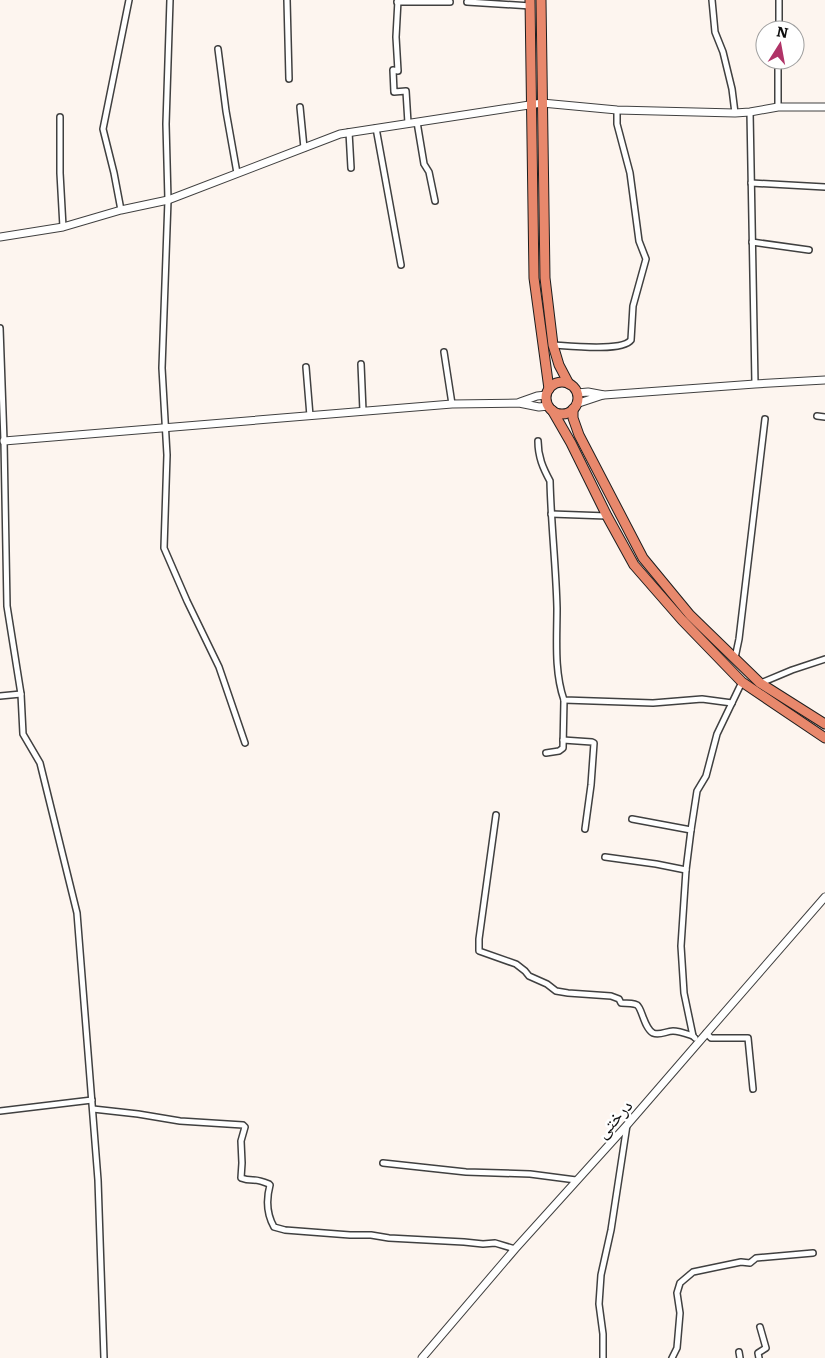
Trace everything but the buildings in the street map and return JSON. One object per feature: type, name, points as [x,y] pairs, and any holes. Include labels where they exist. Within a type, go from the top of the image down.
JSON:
[{"type":"highway","points":[[541,0],[545,278],[554,345],[559,365],[569,384],[577,393],[578,399],[573,418],[579,435],[644,558],[690,615],[760,683],[825,724]]},
{"type":"highway","points":[[531,3],[534,278],[548,392],[546,400],[572,443],[607,516],[634,565],[682,620],[742,682],[825,738]]},
{"type":"highway","points":[[548,392],[553,385],[558,383],[569,384]]},
{"type":"highway","points":[[550,408],[557,413],[563,414],[575,407]]},
{"type":"street","points":[[121,210],[103,129],[129,0]]},
{"type":"street","points":[[170,0],[166,124],[168,200],[162,368],[167,455],[164,548],[187,601],[219,666],[245,743]]},
{"type":"street","points":[[287,0],[288,79]]},
{"type":"street","points":[[712,0],[715,32],[723,52],[732,89],[735,113]]},
{"type":"street","points":[[778,20],[779,0]]},
{"type":"street","points":[[408,123],[406,92],[394,92],[394,70],[398,71],[396,37],[398,1],[450,2]]},
{"type":"street","points":[[467,2],[531,3]]},
{"type":"street","points":[[218,49],[237,173]]},
{"type":"street","points":[[778,70],[778,107]]},
{"type":"street","points":[[0,237],[63,227],[121,210],[168,200],[349,132],[542,103],[617,110],[735,113],[778,107],[825,107]]},
{"type":"street","points":[[300,107],[304,148]]},
{"type":"street","points":[[554,345],[608,347],[628,344],[631,340],[633,306],[646,260],[639,241],[630,173],[617,124],[617,110]]},
{"type":"street","points":[[750,112],[755,384]]},
{"type":"street","points":[[60,117],[60,173],[63,227]]},
{"type":"street","points":[[417,122],[424,164],[429,172],[435,201]]},
{"type":"street","points":[[376,128],[401,265]]},
{"type":"street","points":[[349,132],[350,168]]},
{"type":"street","points":[[751,183],[825,187]]},
{"type":"street","points":[[752,242],[809,250]]},
{"type":"street","points":[[0,328],[7,606],[20,694],[23,734],[40,763],[77,914],[98,1180],[104,1358]]},
{"type":"street","points":[[444,352],[452,404]]},
{"type":"street","points":[[361,364],[363,412]]},
{"type":"street","points":[[306,367],[310,416]]},
{"type":"street","points":[[577,393],[588,392],[604,395],[825,380]]},
{"type":"street","points":[[519,403],[548,392]]},
{"type":"street","points":[[575,407],[604,395]]},
{"type":"street","points":[[2,441],[452,404],[519,403],[550,408]]},
{"type":"street","points":[[817,416],[825,417]]},
{"type":"street","points":[[735,658],[739,639],[765,419]]},
{"type":"street","points":[[538,441],[538,452],[542,467],[550,482],[557,656],[560,688],[564,700],[562,749],[546,753]]},
{"type":"street","points":[[551,514],[607,516]]},
{"type":"street","points":[[760,683],[825,659]]},
{"type":"street","points":[[698,1043],[693,1036],[684,993],[681,946],[686,870],[697,791],[706,776],[718,734],[742,682]]},
{"type":"street","points":[[0,696],[20,694]]},
{"type":"street","points":[[564,700],[653,703],[702,698],[732,703]]},
{"type":"street","points":[[563,740],[594,743],[585,829]]},
{"type":"street","points":[[496,815],[478,951],[516,964],[529,976],[547,984],[556,991],[611,996],[619,999],[621,1003],[637,1005],[642,1017],[653,1033],[659,1034],[673,1031],[693,1036]]},
{"type":"street","points":[[632,819],[691,830]]},
{"type":"street","points":[[605,857],[686,870]]},
{"type":"street","name":"درختی","points":[[422,1358],[514,1249],[628,1125],[825,897]]},
{"type":"street","points":[[706,1033],[711,1038],[748,1038],[753,1089]]},
{"type":"street","points":[[0,1111],[92,1100]]},
{"type":"street","points":[[92,1109],[180,1120],[243,1125],[245,1127],[241,1141],[241,1178],[247,1181],[253,1180],[270,1185],[268,1215],[274,1227],[286,1230],[371,1235],[389,1238],[483,1244],[494,1243],[514,1249]]},
{"type":"street","points":[[603,1358],[603,1334],[599,1304],[600,1275],[611,1230],[628,1125]]},
{"type":"street","points":[[383,1163],[466,1172],[530,1174],[576,1180]]},
{"type":"street","points":[[672,1358],[677,1348],[680,1313],[677,1293],[680,1283],[693,1272],[741,1262],[750,1263],[756,1258],[813,1253]]},
{"type":"street","points":[[759,1358],[758,1353],[766,1348],[760,1327]]}]
